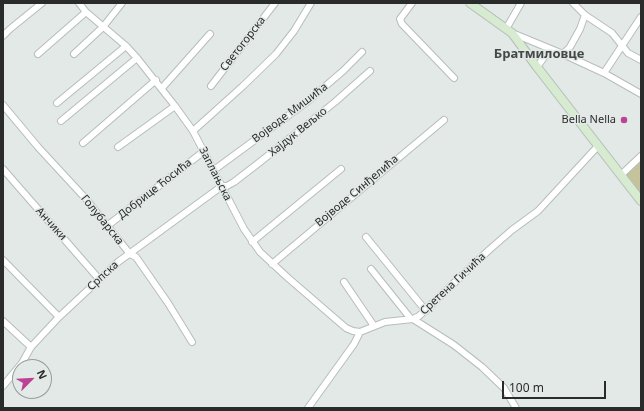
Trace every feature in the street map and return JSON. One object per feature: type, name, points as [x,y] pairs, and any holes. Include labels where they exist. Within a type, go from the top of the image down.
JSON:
[{"type":"street","points":[[4,34],[42,3]]},
{"type":"street","name":"Заплањска","points":[[79,3],[86,12],[126,46],[156,80],[176,106],[193,131],[252,242],[272,264],[346,328],[360,332]]},
{"type":"street","points":[[74,54],[103,27],[122,3]]},
{"type":"street","name":"Светогорска","points":[[211,86],[275,3]]},
{"type":"street","points":[[193,131],[276,54],[294,31],[311,3]]},
{"type":"street","points":[[412,3],[400,19],[402,24],[454,78]]},
{"type":"street","points":[[470,3],[509,31],[604,73],[641,94]]},
{"type":"street","points":[[509,31],[521,3]]},
{"type":"street","points":[[575,4],[585,15],[612,33],[628,53],[641,60]]},
{"type":"street","points":[[38,54],[86,12]]},
{"type":"street","points":[[563,54],[570,46],[580,29],[585,15]]},
{"type":"street","points":[[604,73],[634,25],[641,17]]},
{"type":"street","points":[[509,31],[641,201]]},
{"type":"street","points":[[162,88],[210,34]]},
{"type":"street","points":[[57,103],[126,46]]},
{"type":"street","name":"Војводе Мишића","points":[[214,170],[308,101],[343,71],[362,52]]},
{"type":"street","points":[[537,67],[545,56],[552,53],[563,54]]},
{"type":"street","points":[[62,121],[137,58]]},
{"type":"street","name":"Хајдук Вељко","points":[[222,186],[227,186],[234,182],[260,162],[335,102],[370,71]]},
{"type":"street","points":[[83,143],[156,80]]},
{"type":"street","name":"Голубарска","points":[[3,105],[38,147],[86,199],[130,254],[136,258],[168,303],[192,342]]},
{"type":"street","points":[[118,147],[176,106]]},
{"type":"street","name":"Војводе Синђелића","points":[[272,264],[444,120]]},
{"type":"street","name":"Сретена Гичића","points":[[360,332],[385,322],[412,319],[426,311],[489,250],[512,230],[538,211],[598,146]]},
{"type":"street","name":"Добрице Ћосића","points":[[107,226],[203,152]]},
{"type":"street","points":[[621,175],[641,156]]},
{"type":"street","name":"Анчики","points":[[3,169],[99,279]]},
{"type":"street","points":[[252,242],[341,169]]},
{"type":"street","name":"Српска","points":[[3,386],[22,363],[31,347],[59,317],[99,279],[118,262],[222,186]]},
{"type":"street","points":[[366,237],[426,311]]},
{"type":"street","points":[[3,260],[59,317]]},
{"type":"street","points":[[370,269],[412,319],[454,344],[482,367],[504,388],[516,408]]},
{"type":"street","points":[[344,282],[374,326]]},
{"type":"street","points":[[3,321],[31,347]]},
{"type":"street","points":[[308,408],[354,344],[360,332]]},
{"type":"shaded area","points":[[641,156],[641,201],[621,175]]},
{"type":"place","name":"Bella Nella","points":[[624,120]]},
{"type":"district","name":"Братмиловце","points":[[539,54]]}]
